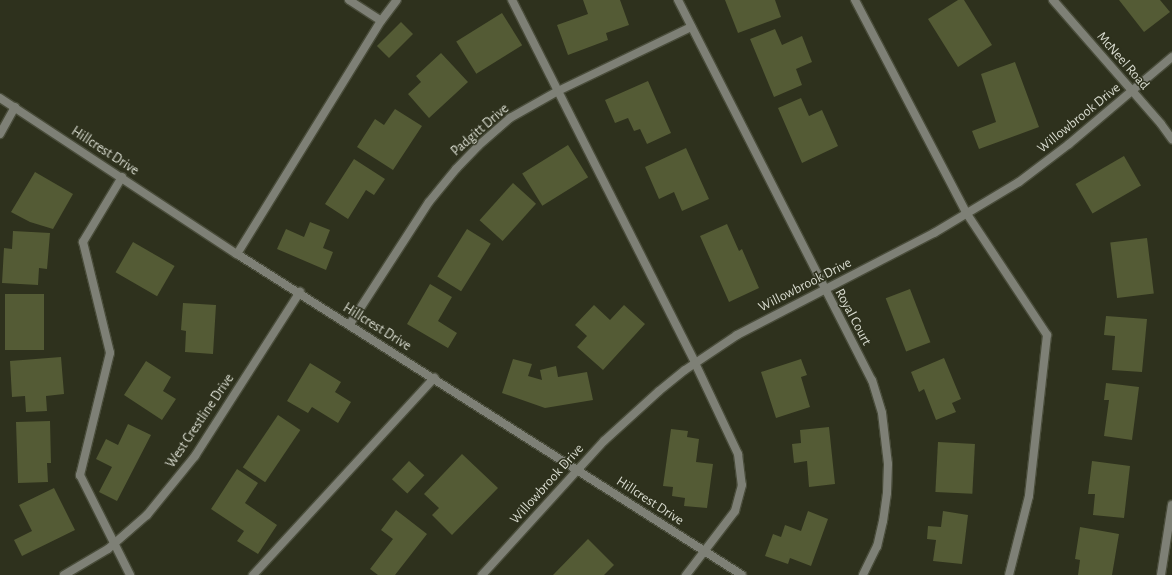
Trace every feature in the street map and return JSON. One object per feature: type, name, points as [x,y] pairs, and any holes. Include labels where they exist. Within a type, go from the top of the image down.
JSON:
[{"type":"street","points":[[349,0],[381,21]]},
{"type":"street","points":[[237,254],[381,21],[397,0]]},
{"type":"street","points":[[512,0],[695,363],[738,454],[742,484],[735,512],[686,575]]},
{"type":"street","name":"Royal Court","points":[[678,0],[824,290],[872,380],[882,413],[886,436],[888,471],[883,521],[877,546],[863,575]]},
{"type":"street","points":[[855,0],[967,214],[1047,335],[1029,496],[1009,575]]},
{"type":"street","name":"McNeel Road","points":[[1053,0],[1133,91],[1172,139]]},
{"type":"street","name":"Padgitt Drive","points":[[350,324],[429,202],[456,168],[510,118],[558,91],[691,27]]},
{"type":"street","name":"Willowbrook Drive","points":[[482,575],[604,442],[659,391],[695,363],[737,336],[934,233],[1019,182],[1133,91],[1172,56]]},
{"type":"street","name":"Hillcrest Drive","points":[[0,98],[237,254],[300,292],[742,575]]},
{"type":"street","points":[[0,134],[15,107]]},
{"type":"street","points":[[122,177],[83,242],[110,353],[80,475],[130,575]]},
{"type":"street","name":"West Crestline Drive","points":[[64,575],[108,549],[147,515],[196,456],[300,292]]},
{"type":"street","points":[[253,575],[434,378]]},
{"type":"street","points":[[1161,575],[1172,505]]},
{"type":"building","points":[[583,0],[620,0],[629,25],[606,33],[608,40],[568,55],[557,25],[588,14]]},
{"type":"building","points":[[725,0],[775,0],[781,17],[738,33]]},
{"type":"building","points":[[958,0],[964,0],[992,45],[958,67],[928,19]]},
{"type":"building","points":[[1119,0],[1160,0],[1170,12],[1144,32]]},
{"type":"building","points":[[502,13],[522,45],[476,74],[456,42]]},
{"type":"building","points":[[401,22],[413,34],[389,58],[377,46]]},
{"type":"building","points":[[775,29],[782,45],[802,36],[812,62],[796,69],[802,85],[774,97],[750,39]]},
{"type":"building","points":[[441,53],[468,82],[429,118],[408,94],[421,82],[416,76]]},
{"type":"building","points":[[1015,62],[1039,127],[979,149],[972,131],[996,122],[981,74]]},
{"type":"building","points":[[648,81],[671,133],[647,144],[640,129],[634,131],[628,118],[615,123],[605,100]]},
{"type":"building","points":[[801,98],[809,116],[822,110],[838,146],[802,163],[778,108]]},
{"type":"building","points":[[395,109],[422,126],[393,170],[357,147],[375,119],[384,125]]},
{"type":"building","points":[[568,145],[588,177],[542,206],[522,174]]},
{"type":"building","points":[[686,148],[709,199],[682,211],[674,192],[659,199],[645,167]]},
{"type":"building","points":[[1124,156],[1141,185],[1093,213],[1076,184]]},
{"type":"building","points":[[354,159],[385,179],[374,195],[366,190],[348,219],[325,204]]},
{"type":"building","points":[[35,172],[73,194],[53,229],[30,222],[11,212]]},
{"type":"building","points":[[513,183],[536,204],[503,241],[480,220]]},
{"type":"building","points":[[310,222],[330,230],[323,248],[333,252],[326,270],[277,249],[286,229],[304,237]]},
{"type":"building","points":[[727,224],[739,251],[742,249],[759,288],[729,302],[700,236]]},
{"type":"building","points":[[467,229],[491,244],[461,291],[437,276]]},
{"type":"building","points":[[13,231],[50,233],[47,269],[39,268],[38,285],[2,283],[4,248],[12,249]]},
{"type":"building","points":[[1147,238],[1154,294],[1117,298],[1110,243]]},
{"type":"building","points":[[133,242],[175,266],[157,296],[116,272]]},
{"type":"building","points":[[430,284],[452,297],[438,321],[457,333],[448,348],[407,324]]},
{"type":"building","points":[[910,289],[930,342],[906,352],[886,298]]},
{"type":"building","points":[[5,294],[44,294],[44,350],[5,350]]},
{"type":"building","points":[[183,303],[216,305],[213,354],[185,352],[186,331],[181,330]]},
{"type":"building","points":[[594,305],[610,320],[624,305],[645,324],[603,370],[577,347],[587,336],[575,325]]},
{"type":"building","points":[[1106,316],[1147,319],[1142,372],[1112,370],[1115,336],[1104,335]]},
{"type":"building","points":[[61,357],[64,394],[46,396],[47,411],[26,412],[25,396],[12,397],[10,361]]},
{"type":"building","points":[[944,358],[961,399],[952,403],[956,412],[936,420],[924,389],[919,392],[911,372]]},
{"type":"building","points":[[513,359],[532,364],[528,376],[542,380],[540,370],[556,366],[558,377],[587,372],[593,400],[545,408],[502,393]]},
{"type":"building","points":[[801,359],[807,375],[801,377],[810,407],[776,418],[761,372]]},
{"type":"building","points":[[146,361],[171,377],[163,391],[176,399],[162,420],[124,395]]},
{"type":"building","points":[[310,363],[341,382],[335,392],[351,402],[338,423],[312,407],[308,413],[287,401]]},
{"type":"building","points":[[1106,383],[1139,387],[1132,440],[1104,436],[1109,400],[1104,400]]},
{"type":"building","points":[[278,415],[300,430],[265,482],[243,467]]},
{"type":"building","points":[[50,421],[51,463],[47,463],[48,482],[18,483],[16,422]]},
{"type":"building","points":[[128,424],[151,435],[117,501],[99,492],[112,467],[96,459],[106,439],[118,445]]},
{"type":"building","points":[[829,427],[835,484],[809,487],[807,461],[794,463],[792,444],[801,443],[800,430]]},
{"type":"building","points":[[671,429],[688,431],[687,437],[699,439],[696,462],[713,464],[707,508],[684,506],[685,498],[672,496],[673,487],[663,486]]},
{"type":"building","points":[[938,442],[975,444],[972,494],[935,492]]},
{"type":"building","points":[[462,454],[498,488],[452,535],[432,515],[439,508],[424,494]]},
{"type":"building","points":[[409,461],[424,475],[407,494],[392,479]]},
{"type":"building","points":[[1092,461],[1130,466],[1124,518],[1093,515],[1095,494],[1088,494]]},
{"type":"building","points":[[237,469],[258,483],[245,503],[277,525],[258,554],[237,541],[244,531],[211,509]]},
{"type":"building","points":[[54,488],[75,530],[22,556],[14,540],[32,531],[19,505]]},
{"type":"building","points":[[396,510],[427,534],[395,575],[378,575],[370,569],[393,539],[381,530]]},
{"type":"building","points":[[808,511],[828,519],[811,566],[790,558],[788,564],[765,556],[773,534],[781,537],[785,525],[801,531]]},
{"type":"building","points":[[943,511],[968,515],[962,564],[933,561],[936,540],[927,539],[928,526],[941,527]]},
{"type":"building","points":[[1080,527],[1119,534],[1112,575],[1078,575],[1080,560],[1075,559]]},
{"type":"building","points":[[588,539],[614,565],[604,575],[553,575]]}]
